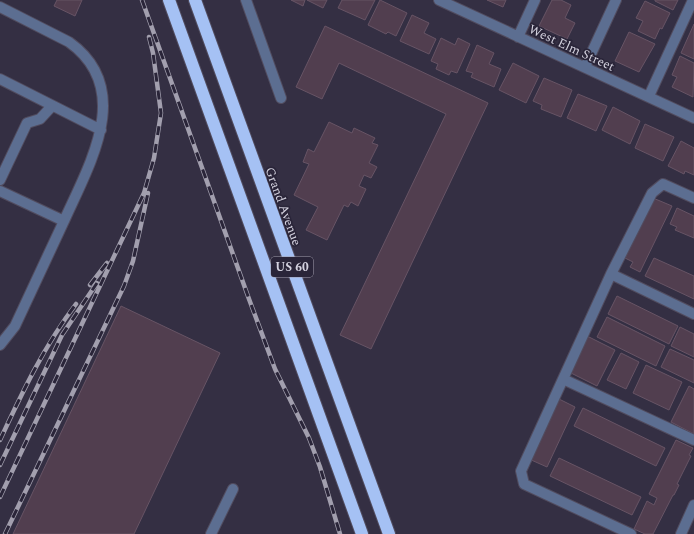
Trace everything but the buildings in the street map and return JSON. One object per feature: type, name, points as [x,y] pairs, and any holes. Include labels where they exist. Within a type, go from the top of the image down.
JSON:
[{"type":"highway","name":"US 60","points":[[168,0],[362,534]]},
{"type":"highway","name":"Grand Avenue","points":[[195,0],[389,534]]},
{"type":"street","points":[[246,0],[281,98]]},
{"type":"street","name":"West Elm Street","points":[[439,0],[694,118]]},
{"type":"street","points":[[518,36],[535,0]]},
{"type":"street","points":[[585,67],[616,0]]},
{"type":"street","points":[[649,96],[693,0]]},
{"type":"street","points":[[0,7],[70,42],[88,59],[96,71],[101,84],[103,114],[99,141],[93,156],[15,326],[0,345]]},
{"type":"street","points":[[0,79],[101,130]]},
{"type":"street","points":[[0,180],[27,123],[40,119],[52,106]]},
{"type":"street","points":[[631,534],[524,484],[521,471],[612,274],[652,192],[663,184],[694,198]]},
{"type":"street","points":[[0,191],[64,221]]},
{"type":"street","points":[[612,274],[694,314]]},
{"type":"street","points":[[563,379],[694,440]]},
{"type":"street","points":[[211,534],[233,489]]},
{"type":"street","points":[[681,534],[694,505]]},
{"type":"railway","points":[[142,0],[275,369],[309,438],[320,467],[340,534]]},
{"type":"railway","points":[[0,497],[144,193],[154,158],[161,113],[153,53],[149,37]]},
{"type":"railway","points":[[5,534],[124,286],[133,261],[148,193]]},
{"type":"railway","points":[[90,285],[107,263]]},
{"type":"railway","points":[[0,465],[62,335],[97,283]]},
{"type":"railway","points":[[0,440],[25,387],[54,336],[76,304]]}]
